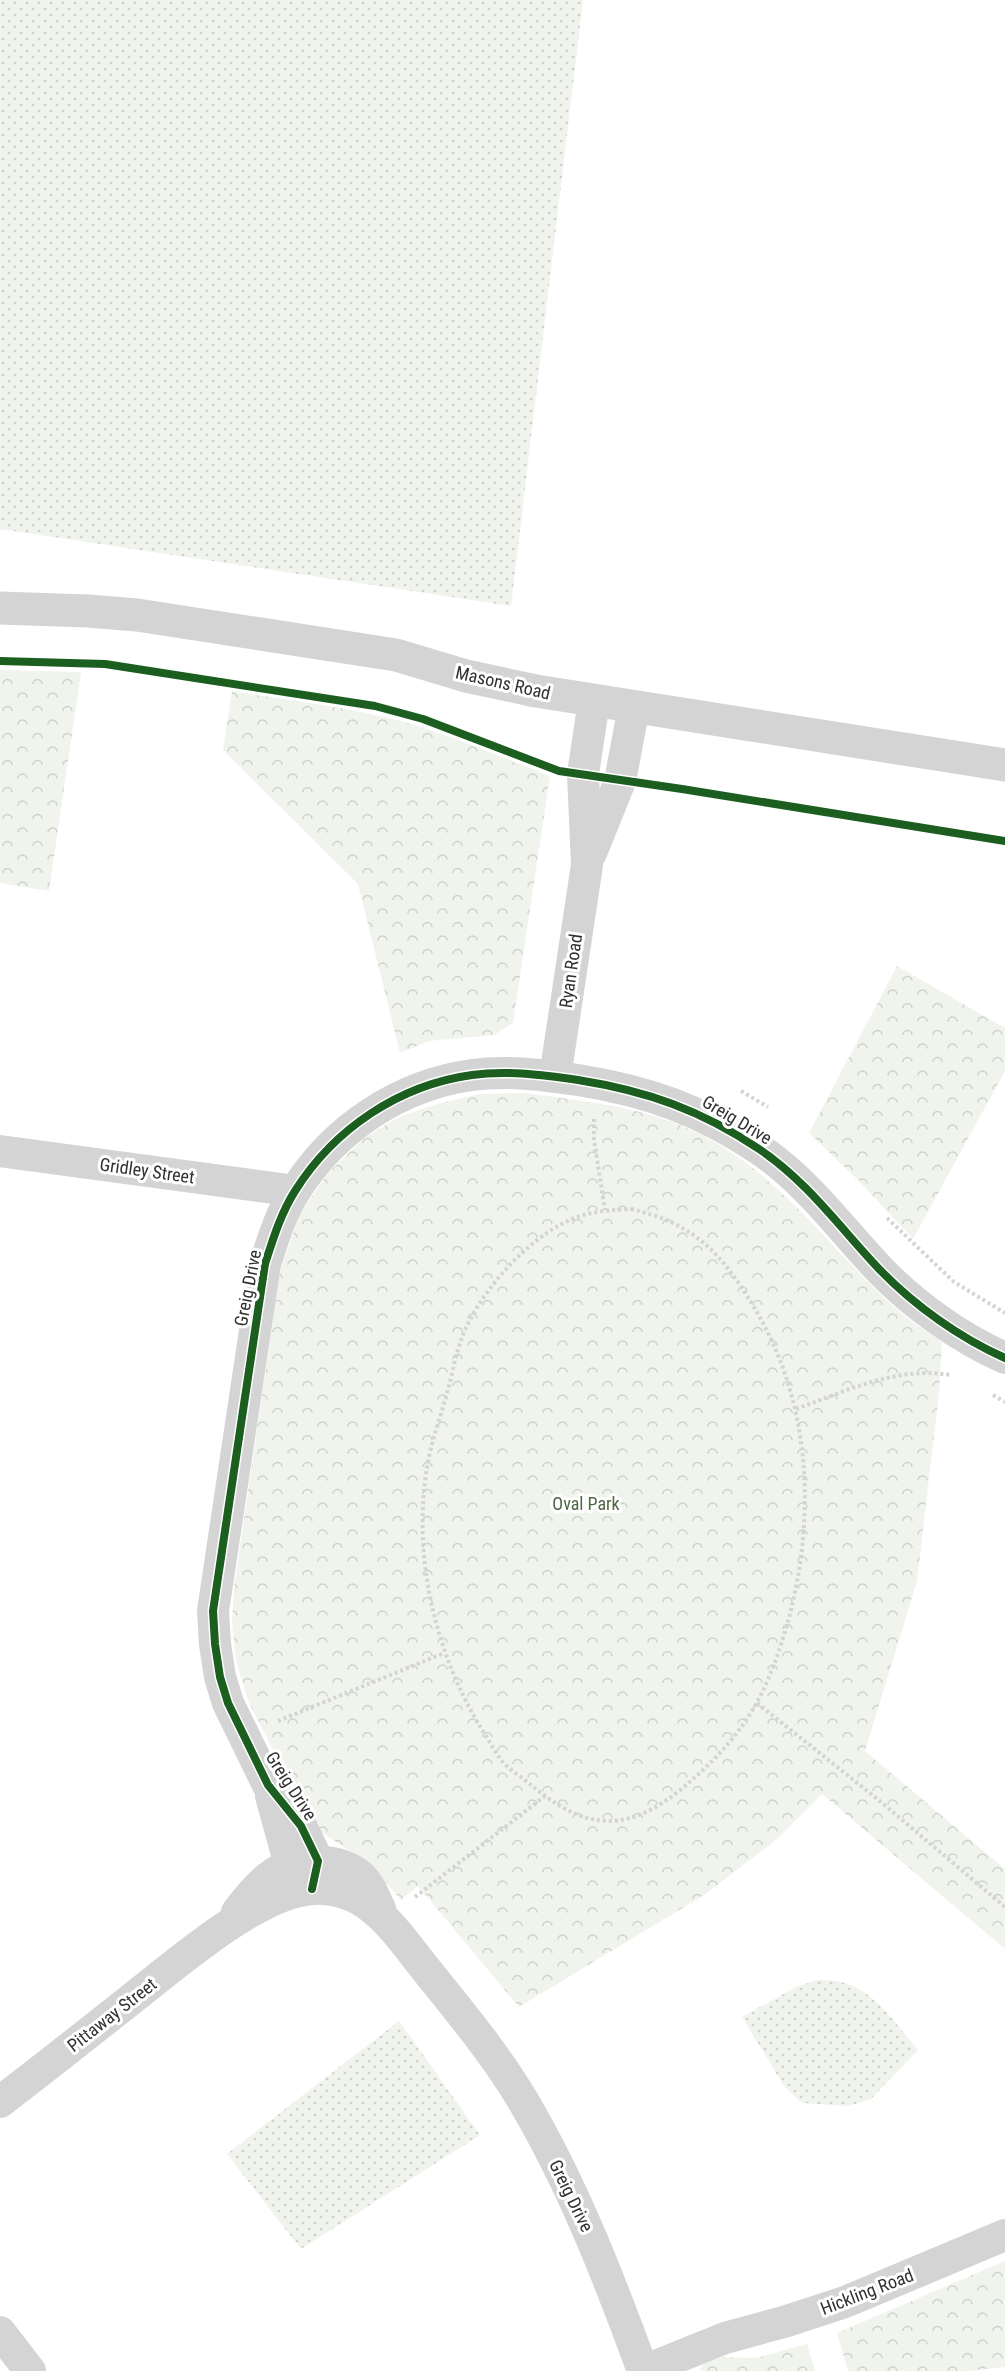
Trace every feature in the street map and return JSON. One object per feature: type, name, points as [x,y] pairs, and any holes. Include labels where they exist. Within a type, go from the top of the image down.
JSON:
[{"type":"street","name":"Masons Road","points":[[0,608],[137,615],[396,655],[466,676],[536,691],[1005,765]]},
{"type":"street","name":"Ryan Road","points":[[555,1077],[587,865],[583,774],[594,701]]},
{"type":"street","name":"Ryan Road","points":[[587,865],[620,781],[634,707]]},
{"type":"street","name":"Greig Drive","points":[[641,2364],[602,2259],[565,2180],[522,2099],[478,2034],[386,1920],[363,1899],[337,1890],[307,1872],[301,1826],[268,1785],[228,1702],[220,1677],[213,1611],[265,1264],[277,1227],[295,1191],[320,1157],[352,1125],[389,1101],[429,1084],[473,1075],[519,1073],[599,1084],[688,1108],[761,1150],[799,1182],[881,1271],[916,1302],[956,1331],[1005,1358]]},
{"type":"street","name":"Gridley Street","points":[[0,1151],[295,1191]]},
{"type":"street","name":"Pittaway Street","points":[[0,2102],[223,1928],[285,1895],[307,1872]]},
{"type":"street","name":"Hickling Road","points":[[641,2364],[846,2302],[1005,2235]]},
{"type":"street","points":[[0,2332],[30,2371]]},
{"type":"path","points":[[599,1084],[594,1140],[605,1210]]},
{"type":"path","points":[[631,1209],[659,1215],[691,1231],[716,1253],[739,1282],[780,1358],[796,1409],[804,1455],[806,1494],[803,1539],[796,1589],[783,1640],[757,1702],[728,1744],[702,1772],[679,1792],[652,1809],[629,1818],[609,1821],[588,1818],[564,1809],[502,1761],[459,1691],[444,1653],[428,1583],[423,1536],[428,1461],[462,1338],[479,1305],[508,1268],[545,1232],[574,1218],[605,1210],[631,1209]]},
{"type":"path","points":[[796,1409],[903,1373],[933,1372],[951,1375],[962,1380]]},
{"type":"path","points":[[989,1393],[1005,1402]]},
{"type":"path","points":[[243,1735],[444,1653]]},
{"type":"path","points":[[757,1702],[881,1802],[1005,1907]]},
{"type":"path","points":[[386,1920],[545,1796]]},
{"type":"green space","points":[[0,0],[583,0],[511,606],[0,529]]},
{"type":"green space","points":[[0,670],[81,672],[49,891],[0,883]]},
{"type":"green space","points":[[232,691],[386,717],[462,741],[550,776],[513,1023],[494,1035],[429,1041],[400,1053],[358,884],[223,750]]},
{"type":"green space","points":[[897,966],[1005,1028],[1005,1071],[913,1239],[858,1180],[809,1133]]},
{"type":"green space","name":"Oval Park","points":[[523,1093],[603,1104],[642,1113],[680,1125],[714,1142],[772,1184],[874,1288],[906,1317],[942,1342],[939,1393],[917,1581],[865,1751],[1005,1869],[1005,1949],[822,1794],[776,1840],[704,1895],[519,2007],[418,1886],[401,1900],[369,1863],[319,1831],[305,1812],[249,1703],[236,1661],[232,1623],[234,1588],[280,1271],[300,1214],[328,1173],[364,1138],[399,1117],[437,1104],[480,1094]]},
{"type":"green space","points":[[817,1980],[841,1982],[864,1992],[884,2010],[918,2050],[870,2100],[847,2106],[802,2103],[784,2086],[742,2017],[796,1987]]},
{"type":"green space","points":[[399,2021],[480,2135],[301,2249],[227,2154]]},
{"type":"green space","points":[[1005,2261],[1005,2367],[969,2371],[848,2371],[837,2333]]},
{"type":"green space","points":[[807,2344],[815,2371],[700,2371],[703,2363],[723,2357],[756,2358]]},
{"type":"cycle path","points":[[0,661],[105,664],[375,706],[423,719],[559,771],[1005,841]]},
{"type":"cycle path","points":[[312,1889],[318,1861],[301,1826],[268,1785],[228,1703],[220,1677],[213,1611],[265,1264],[281,1217],[295,1191],[329,1148],[349,1130],[394,1100],[445,1080],[472,1075],[499,1073],[552,1076],[650,1096],[716,1123],[759,1149],[793,1176],[880,1270],[908,1296],[955,1331],[1005,1358]]}]
